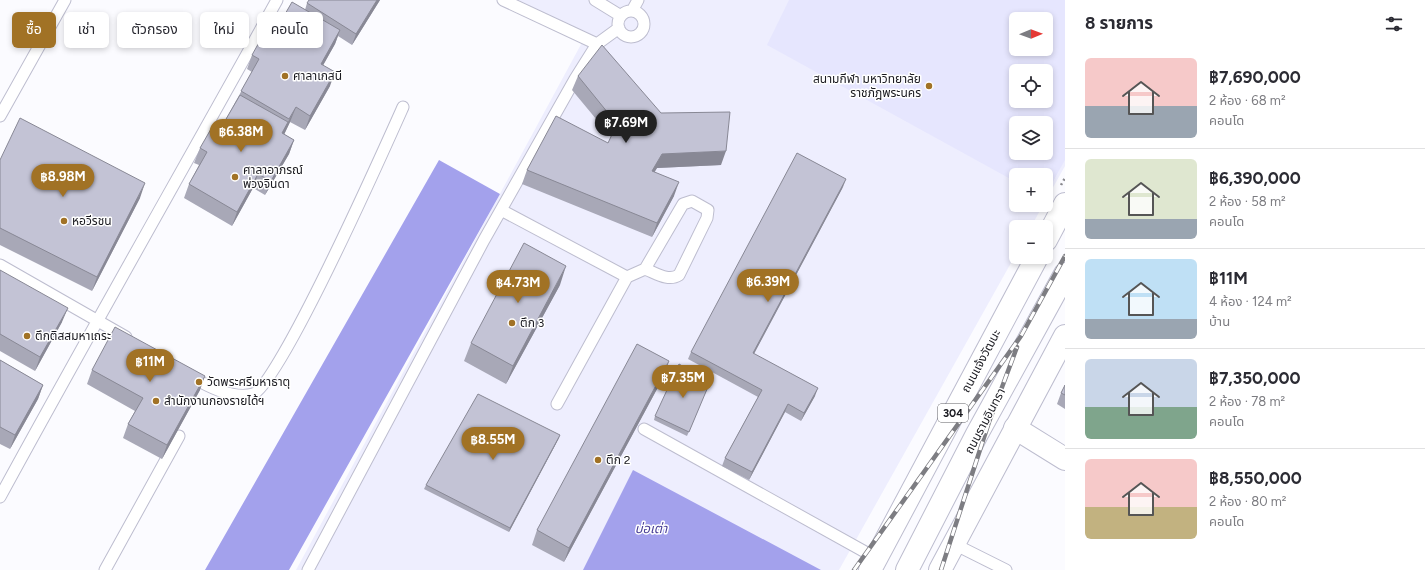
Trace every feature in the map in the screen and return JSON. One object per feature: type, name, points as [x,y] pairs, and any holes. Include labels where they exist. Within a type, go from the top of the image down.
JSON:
[{"type":"main road","points":[[1053,227],[1065,204]]},
{"type":"main road","name":"ถนนแจ้งวัฒนะ","points":[[873,564],[1033,264]]},
{"type":"main road","name":"ถนนรามอินทรา","points":[[907,570],[977,434],[1065,274]]},
{"type":"main road","points":[[940,570],[1015,428],[1064,340]]},
{"type":"main road","points":[[1015,428],[1065,459]]},
{"type":"lane","points":[[0,116],[65,0]]},
{"type":"lane","points":[[0,497],[96,319],[182,172],[277,0]]},
{"type":"lane","points":[[503,0],[597,44]]},
{"type":"lane","points":[[595,0],[621,16]]},
{"type":"lane","points":[[632,11],[638,0]]},
{"type":"lane","points":[[308,570],[501,210],[597,44],[619,28],[621,16],[624,13],[632,11],[640,15],[643,19],[642,31],[632,37],[624,35],[619,28]]},
{"type":"lane","points":[[182,371],[209,386],[235,394],[253,394],[259,390],[274,369],[356,213],[403,107]]},
{"type":"lane","points":[[557,404],[627,277],[645,269],[683,204],[692,202],[708,210],[707,218],[679,275],[674,278],[668,278],[645,269]]},
{"type":"lane","points":[[501,210],[627,277]]},
{"type":"lane","points":[[0,265],[136,343]]},
{"type":"lane","points":[[644,429],[873,564]]},
{"type":"lane","points":[[105,570],[179,436]]},
{"type":"lane","points":[[954,544],[1006,570]]},
{"type":"shaded area","points":[[517,0],[1065,0],[1065,166],[1053,187],[1053,168],[1009,168],[1009,212],[1039,212],[1035,220],[1009,220],[1009,264],[1010,264],[839,570],[296,570],[585,37]]},
{"type":"shaded area","name":"สนามกีฬา มหาวิทยาลัย ราชภัฎพระนคร","points":[[789,0],[1065,0],[1065,160],[1053,181],[1053,168],[1009,168],[1009,178],[767,45]]},
{"type":"water","points":[[439,160],[500,194],[289,570],[205,570]]},
{"type":"water","name":"บ่อเต่า","points":[[633,470],[821,570],[583,570]]},
{"type":"building","points":[[309,0],[377,0],[356,34],[307,3]]},
{"type":"building","name":"ศาลาเกสนี","points":[[292,2],[309,12],[286,12]]},
{"type":"building","name":"ศาลาเกสนี","points":[[323,20],[340,30],[321,64],[335,72],[310,116],[296,107],[289,119],[241,91],[259,59],[252,55],[257,46],[257,48],[323,48]]},
{"type":"building","points":[[602,45],[661,113],[730,112],[726,151],[662,154],[652,171],[679,182],[657,223],[527,170],[556,116],[608,143],[617,124],[578,76]]},
{"type":"building","name":"ศาลาอาภรณ์ พ่วงจินดา","points":[[240,95],[288,122],[282,133],[294,140],[271,181],[258,174],[237,212],[189,184],[207,152],[200,148],[215,122],[222,126]]},
{"type":"building","name":"หอวีรชน","points":[[20,118],[145,183],[97,277],[0,228],[0,160]]},
{"type":"building","points":[[797,153],[846,179],[753,353],[818,388],[804,413],[788,404],[752,472],[725,458],[762,390],[691,352]]},
{"type":"building","name":"ตึก 3","points":[[524,243],[566,266],[513,366],[471,343]]},
{"type":"building","name":"ตึกติสสมหาเถระ","points":[[0,270],[68,308],[40,357],[0,334]]},
{"type":"building","name":"สำนักงานกองรายได้ฯ","points":[[115,327],[205,376],[167,445],[128,424],[143,398],[92,370]]},
{"type":"building","name":"ตึก 2","points":[[637,344],[669,361],[569,548],[537,530]]},
{"type":"building","points":[[0,360],[43,385],[15,435],[0,427]]},
{"type":"building","points":[[679,364],[710,382],[689,432],[655,416]]},
{"type":"building","points":[[1065,385],[1065,395],[1061,393]]},
{"type":"building","points":[[478,394],[560,435],[510,528],[426,485]]},
{"type":"railway","points":[[854,570],[1021,336],[1065,256]]},
{"type":"railway","points":[[941,570],[989,422],[1017,347]]},
{"type":"place","name":"ศาลาเกสนี","points":[[285,76]]},
{"type":"place","name":"สนามกีฬา มหาวิทยาลัย ราชภัฎพระนคร","points":[[929,86]]},
{"type":"place","name":"ศาลาอาภรณ์ พ่วงจินดา","points":[[235,177]]},
{"type":"place","name":"หอวีรชน","points":[[64,221]]},
{"type":"place","name":"ตึก 3","points":[[512,323]]},
{"type":"place","name":"ตึกติสสมหาเถระ","points":[[27,336]]},
{"type":"place","name":"วัดพระศรีมหาธาตุ","points":[[199,382]]},
{"type":"place","name":"สำนักงานกองรายได้ฯ","points":[[156,401]]},
{"type":"place","name":"ตึก 2","points":[[598,460]]}]
